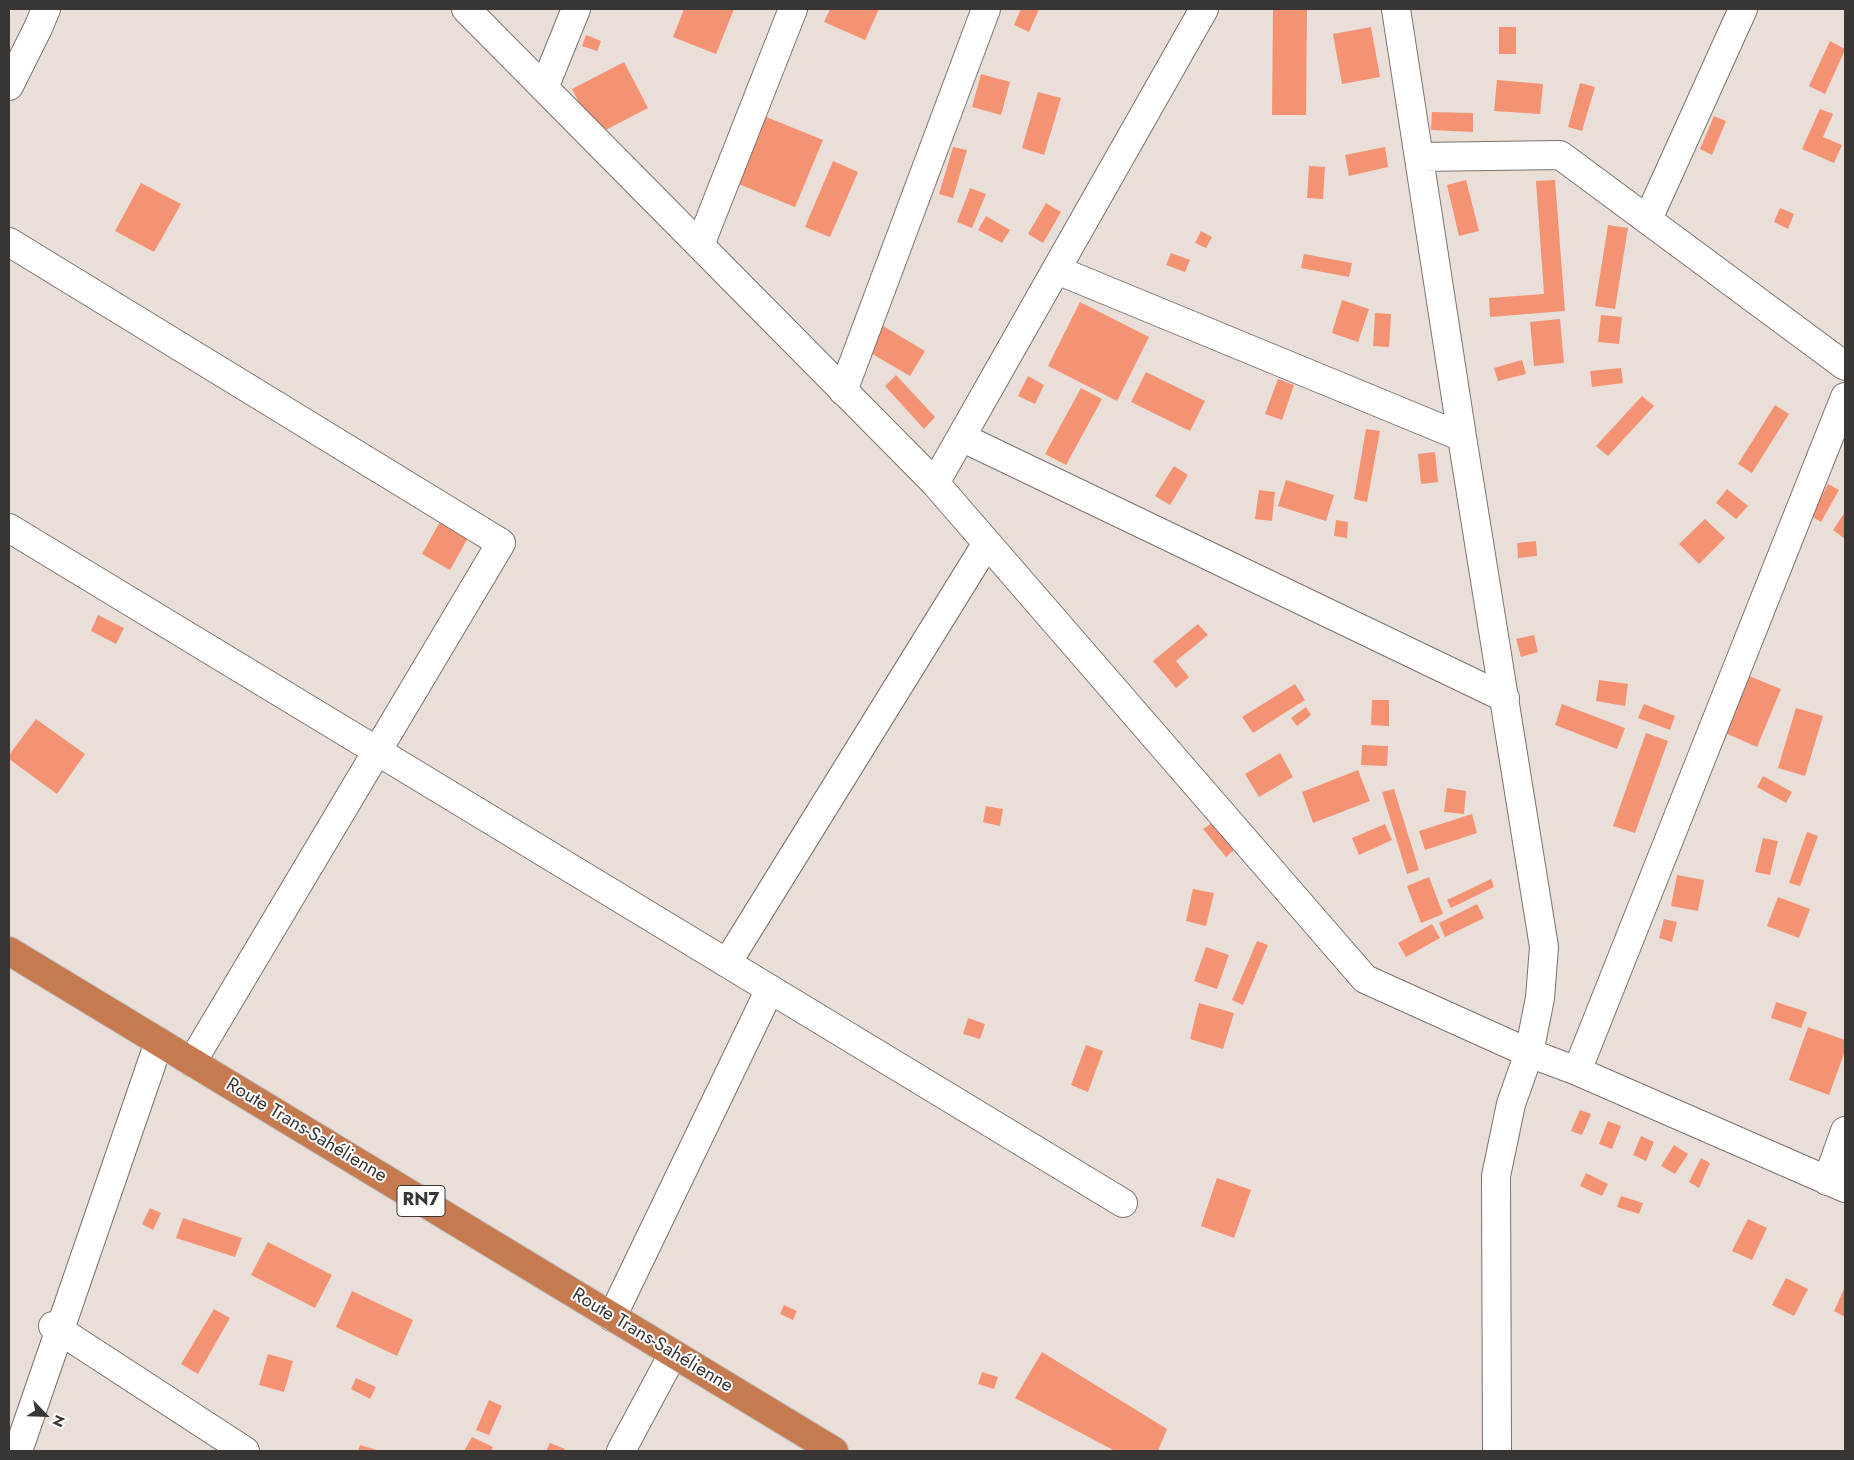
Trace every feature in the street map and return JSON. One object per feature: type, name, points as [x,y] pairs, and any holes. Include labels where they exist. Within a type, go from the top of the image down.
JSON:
[{"type":"highway","name":"Route Trans-Sahélienne","points":[[9,951],[834,1451]]},
{"type":"street","points":[[9,86],[46,9]]},
{"type":"street","points":[[466,9],[935,483],[1365,979],[1529,1053],[1577,1071],[1836,1184],[1845,1131]]},
{"type":"street","points":[[544,88],[576,9]]},
{"type":"street","points":[[700,245],[793,9]]},
{"type":"street","points":[[843,391],[986,9]]},
{"type":"street","points":[[935,483],[1204,9]]},
{"type":"street","points":[[1396,9],[1544,948],[1540,998],[1529,1053],[1511,1104],[1496,1176],[1497,1451]]},
{"type":"street","points":[[1648,219],[1743,9]]},
{"type":"street","points":[[1419,157],[1560,155],[1845,366]]},
{"type":"street","points":[[9,242],[501,543],[192,1062]]},
{"type":"street","points":[[1057,270],[1462,437]]},
{"type":"street","points":[[1577,1071],[1845,397]]},
{"type":"street","points":[[961,438],[1505,698]]},
{"type":"street","points":[[9,528],[1123,1203]]},
{"type":"street","points":[[727,963],[987,543]]},
{"type":"street","points":[[612,1317],[770,989]]},
{"type":"street","points":[[18,1451],[56,1328],[159,1042]]},
{"type":"street","points":[[56,1328],[245,1451]]},
{"type":"street","points":[[621,1451],[673,1354]]},
{"type":"building","points":[[684,9],[734,9],[716,54],[673,37]]},
{"type":"building","points":[[830,9],[879,9],[865,40],[824,22]]},
{"type":"building","points":[[1021,9],[1039,9],[1029,32],[1014,25]]},
{"type":"building","points":[[1273,9],[1307,9],[1306,115],[1272,115]]},
{"type":"building","points":[[1371,27],[1380,77],[1342,84],[1333,34]]},
{"type":"building","points":[[1499,27],[1516,27],[1516,54],[1499,54]]},
{"type":"building","points":[[586,35],[601,41],[597,51],[582,46]]},
{"type":"building","points":[[1830,41],[1845,50],[1825,94],[1809,86]]},
{"type":"building","points":[[624,62],[648,108],[596,135],[572,89]]},
{"type":"building","points":[[981,74],[1010,82],[1001,115],[972,107]]},
{"type":"building","points":[[1497,80],[1543,84],[1540,114],[1494,111]]},
{"type":"building","points":[[1580,83],[1595,87],[1582,131],[1568,127]]},
{"type":"building","points":[[1038,92],[1061,98],[1044,155],[1022,148]]},
{"type":"building","points":[[1820,109],[1833,114],[1823,137],[1842,145],[1834,163],[1802,149]]},
{"type":"building","points":[[1432,112],[1473,113],[1473,132],[1431,130]]},
{"type":"building","points":[[764,116],[823,140],[795,207],[736,183]]},
{"type":"building","points":[[1714,116],[1726,121],[1712,155],[1700,149]]},
{"type":"building","points":[[953,147],[967,150],[953,198],[939,194]]},
{"type":"building","points":[[1385,147],[1388,167],[1349,176],[1345,155]]},
{"type":"building","points":[[833,161],[858,172],[830,237],[805,227]]},
{"type":"building","points":[[1309,166],[1325,167],[1323,199],[1307,198]]},
{"type":"building","points":[[1466,180],[1479,231],[1459,236],[1447,185]]},
{"type":"building","points":[[1555,180],[1565,311],[1490,317],[1489,298],[1544,294],[1536,181]]},
{"type":"building","points":[[141,183],[181,204],[154,252],[115,231]]},
{"type":"building","points":[[970,188],[986,194],[972,228],[957,222]]},
{"type":"building","points":[[1046,203],[1061,212],[1043,243],[1028,234]]},
{"type":"building","points":[[1780,208],[1794,214],[1788,229],[1774,222]]},
{"type":"building","points":[[986,216],[1010,230],[1002,243],[978,230]]},
{"type":"building","points":[[1608,225],[1628,228],[1615,309],[1595,306]]},
{"type":"building","points":[[1201,231],[1212,237],[1206,248],[1195,243]]},
{"type":"building","points":[[1171,253],[1190,260],[1185,272],[1166,265]]},
{"type":"building","points":[[1304,254],[1352,263],[1349,277],[1301,268]]},
{"type":"building","points":[[1342,300],[1369,309],[1358,342],[1332,333]]},
{"type":"building","points":[[1080,302],[1149,337],[1117,401],[1048,366]]},
{"type":"building","points":[[1375,313],[1391,314],[1389,347],[1373,346]]},
{"type":"building","points":[[1601,315],[1622,317],[1619,344],[1598,342]]},
{"type":"building","points":[[1560,319],[1564,363],[1534,366],[1530,322]]},
{"type":"building","points":[[883,326],[925,351],[910,376],[869,352]]},
{"type":"building","points":[[1522,360],[1526,374],[1498,381],[1494,368]]},
{"type":"building","points":[[1621,368],[1623,383],[1592,387],[1590,371]]},
{"type":"building","points":[[1146,372],[1205,401],[1190,431],[1131,402]]},
{"type":"building","points":[[896,375],[935,417],[924,429],[885,386]]},
{"type":"building","points":[[1028,376],[1044,385],[1035,404],[1018,396]]},
{"type":"building","points":[[1278,379],[1294,385],[1282,420],[1265,414]]},
{"type":"building","points":[[1081,388],[1102,399],[1066,465],[1045,454]]},
{"type":"building","points":[[1642,396],[1654,406],[1608,456],[1596,446]]},
{"type":"building","points":[[1775,405],[1789,414],[1752,473],[1738,464]]},
{"type":"building","points":[[1366,429],[1380,431],[1367,502],[1354,499]]},
{"type":"building","points":[[1435,452],[1438,482],[1421,484],[1418,454]]},
{"type":"building","points":[[1174,466],[1188,475],[1170,505],[1155,496]]},
{"type":"building","points":[[1286,480],[1334,495],[1326,521],[1278,506]]},
{"type":"building","points":[[1828,484],[1839,490],[1821,522],[1811,516]]},
{"type":"building","points":[[1727,489],[1748,506],[1736,519],[1716,503]]},
{"type":"building","points":[[1259,490],[1275,492],[1272,521],[1255,519]]},
{"type":"building","points":[[1845,512],[1845,539],[1833,530]]},
{"type":"building","points":[[1705,519],[1725,538],[1699,564],[1679,544]]},
{"type":"building","points":[[441,520],[469,536],[450,570],[422,554]]},
{"type":"building","points":[[1336,520],[1348,522],[1347,538],[1334,536]]},
{"type":"building","points":[[1536,541],[1537,556],[1518,558],[1517,543]]},
{"type":"building","points":[[98,615],[124,628],[116,644],[91,631]]},
{"type":"building","points":[[1198,624],[1208,635],[1176,661],[1189,677],[1176,688],[1153,661]]},
{"type":"building","points":[[1534,635],[1538,652],[1521,657],[1516,639]]},
{"type":"building","points":[[1749,676],[1781,689],[1757,747],[1725,733]]},
{"type":"building","points":[[1599,680],[1628,684],[1625,706],[1596,701]]},
{"type":"building","points":[[1295,684],[1305,700],[1253,733],[1242,717]]},
{"type":"building","points":[[1372,700],[1389,700],[1389,726],[1371,725]]},
{"type":"building","points":[[1562,704],[1625,728],[1617,749],[1555,725]]},
{"type":"building","points":[[1644,704],[1675,716],[1670,730],[1638,718]]},
{"type":"building","points":[[1306,707],[1311,715],[1297,726],[1291,718]]},
{"type":"building","points":[[1796,708],[1823,716],[1805,776],[1778,768]]},
{"type":"building","points":[[36,719],[85,754],[57,794],[9,759],[9,755]]},
{"type":"building","points":[[1646,733],[1668,741],[1635,833],[1613,826]]},
{"type":"building","points":[[1362,745],[1388,746],[1387,766],[1361,765]]},
{"type":"building","points":[[1280,753],[1293,777],[1259,797],[1245,774]]},
{"type":"building","points":[[1358,770],[1370,801],[1313,823],[1302,792]]},
{"type":"building","points":[[1763,776],[1792,792],[1786,803],[1757,787]]},
{"type":"building","points":[[1447,788],[1466,791],[1464,814],[1444,812]]},
{"type":"building","points":[[1394,789],[1419,870],[1407,874],[1382,792]]},
{"type":"building","points":[[986,806],[1003,809],[1000,826],[983,822]]},
{"type":"building","points":[[1472,814],[1477,833],[1425,850],[1419,831]]},
{"type":"building","points":[[1212,823],[1234,850],[1226,857],[1203,829]]},
{"type":"building","points":[[1385,824],[1392,840],[1359,855],[1352,838]]},
{"type":"building","points":[[1807,832],[1818,836],[1800,886],[1789,883]]},
{"type":"building","points":[[1763,838],[1778,841],[1770,875],[1755,872]]},
{"type":"building","points":[[1677,875],[1704,880],[1698,911],[1671,906]]},
{"type":"building","points":[[1429,877],[1443,914],[1421,923],[1407,886]]},
{"type":"building","points":[[1491,879],[1494,887],[1451,908],[1447,900]]},
{"type":"building","points":[[1193,889],[1214,893],[1206,926],[1186,921]]},
{"type":"building","points":[[1778,897],[1810,909],[1799,938],[1767,926]]},
{"type":"building","points":[[1477,904],[1484,918],[1445,937],[1439,923]]},
{"type":"building","points":[[1664,919],[1677,922],[1672,942],[1659,938]]},
{"type":"building","points":[[1432,924],[1440,938],[1406,957],[1398,943]]},
{"type":"building","points":[[1257,941],[1268,945],[1243,1005],[1232,1000]]},
{"type":"building","points":[[1206,947],[1229,955],[1217,989],[1194,981]]},
{"type":"building","points":[[1776,1002],[1807,1012],[1801,1028],[1771,1018]]},
{"type":"building","points":[[1199,1003],[1234,1013],[1223,1049],[1190,1039]]},
{"type":"building","points":[[968,1018],[985,1024],[980,1039],[963,1034]]},
{"type":"building","points":[[1808,1027],[1845,1040],[1845,1051],[1829,1095],[1789,1080]]},
{"type":"building","points":[[1086,1045],[1103,1051],[1088,1092],[1071,1085]]},
{"type":"building","points":[[1580,1110],[1591,1114],[1582,1135],[1571,1131]]},
{"type":"building","points":[[1608,1121],[1621,1126],[1612,1149],[1599,1144]]},
{"type":"building","points":[[1641,1136],[1654,1142],[1646,1161],[1633,1155]]},
{"type":"building","points":[[1674,1145],[1688,1154],[1675,1174],[1661,1166]]},
{"type":"building","points":[[1701,1158],[1710,1163],[1699,1188],[1689,1182]]},
{"type":"building","points":[[1586,1173],[1608,1184],[1602,1196],[1580,1186]]},
{"type":"building","points":[[1217,1178],[1251,1190],[1234,1238],[1201,1226]]},
{"type":"building","points":[[1621,1196],[1643,1203],[1639,1214],[1617,1207]]},
{"type":"building","points":[[150,1208],[161,1213],[153,1230],[142,1224]]},
{"type":"building","points":[[183,1218],[242,1238],[235,1257],[176,1238]]},
{"type":"building","points":[[1748,1219],[1767,1228],[1752,1260],[1732,1251]]},
{"type":"building","points":[[268,1242],[332,1275],[315,1308],[251,1275]]},
{"type":"building","points":[[1786,1278],[1808,1289],[1794,1316],[1772,1305]]},
{"type":"building","points":[[1845,1287],[1845,1317],[1834,1311]]},
{"type":"building","points":[[352,1291],[413,1320],[397,1356],[336,1327]]},
{"type":"building","points":[[784,1305],[797,1311],[793,1320],[780,1314]]},
{"type":"building","points":[[214,1309],[230,1318],[198,1374],[181,1364]]},
{"type":"building","points":[[1042,1352],[1167,1429],[1158,1451],[1115,1451],[1015,1398]]},
{"type":"building","points":[[268,1354],[293,1361],[284,1392],[259,1385]]},
{"type":"building","points":[[982,1372],[998,1377],[994,1389],[978,1384]]},
{"type":"building","points":[[356,1378],[376,1387],[370,1399],[351,1389]]},
{"type":"building","points":[[489,1400],[502,1406],[489,1435],[476,1430]]},
{"type":"building","points":[[472,1437],[493,1447],[491,1451],[464,1451]]},
{"type":"building","points":[[550,1443],[565,1449],[564,1451],[546,1451]]},
{"type":"building","points":[[360,1445],[380,1451],[358,1451]]}]
